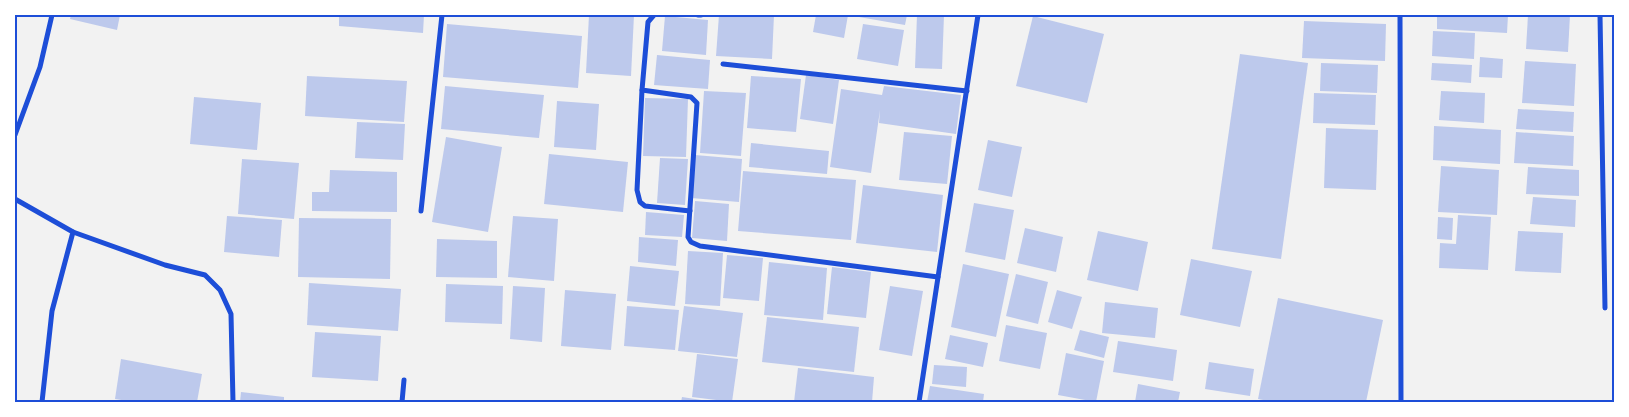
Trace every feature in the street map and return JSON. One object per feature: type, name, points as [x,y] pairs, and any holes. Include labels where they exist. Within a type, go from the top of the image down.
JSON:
[{"type":"street","points":[[15,136],[40,67],[52,15]]},
{"type":"street","points":[[421,211],[442,15]]},
{"type":"street","points":[[654,15],[648,22],[642,90],[637,190],[640,202],[646,206],[690,211]]},
{"type":"street","points":[[919,402],[978,15]]},
{"type":"street","points":[[1400,15],[1401,402]]},
{"type":"street","points":[[1600,15],[1605,308]]},
{"type":"street","points":[[723,64],[967,91]]},
{"type":"street","points":[[642,90],[692,97],[697,103],[688,237],[691,242],[700,246],[938,277]]},
{"type":"street","points":[[15,199],[73,232],[165,265],[205,274],[220,290],[232,314],[233,402]]},
{"type":"street","points":[[42,402],[52,311],[73,232]]},
{"type":"street","points":[[402,402],[404,380]]},
{"type":"building","points":[[71,15],[120,15],[117,30],[70,19]]},
{"type":"building","points":[[339,15],[424,15],[423,33],[339,26]]},
{"type":"building","points":[[589,15],[634,15],[631,76],[586,73]]},
{"type":"building","points":[[719,15],[774,15],[772,59],[716,56]]},
{"type":"building","points":[[816,15],[848,15],[844,38],[813,32]]},
{"type":"building","points":[[859,15],[907,15],[905,25],[859,17]]},
{"type":"building","points":[[917,15],[944,15],[942,69],[915,68]]},
{"type":"building","points":[[1437,15],[1508,15],[1507,33],[1437,29]]},
{"type":"building","points":[[1528,15],[1570,15],[1568,52],[1526,49]]},
{"type":"building","points":[[665,16],[708,20],[706,55],[662,51]]},
{"type":"building","points":[[1033,16],[1104,34],[1087,103],[1016,86]]},
{"type":"building","points":[[1304,21],[1386,24],[1385,61],[1302,58]]},
{"type":"building","points":[[447,24],[582,36],[578,88],[443,77]]},
{"type":"building","points":[[863,24],[904,30],[898,66],[857,59]]},
{"type":"building","points":[[1433,31],[1475,33],[1474,59],[1432,56]]},
{"type":"building","points":[[1240,54],[1308,63],[1281,259],[1212,249]]},
{"type":"building","points":[[657,55],[710,60],[708,89],[654,85]]},
{"type":"building","points":[[1480,57],[1503,59],[1502,78],[1479,77]]},
{"type":"building","points":[[1525,61],[1576,64],[1574,106],[1522,103]]},
{"type":"building","points":[[1321,63],[1378,65],[1377,93],[1320,91]]},
{"type":"building","points":[[1432,63],[1472,65],[1471,83],[1431,80]]},
{"type":"building","points":[[806,75],[839,80],[833,124],[800,119]]},
{"type":"building","points":[[307,76],[407,81],[404,122],[305,116]]},
{"type":"building","points":[[751,76],[801,79],[796,132],[747,128]]},
{"type":"building","points":[[445,86],[544,95],[539,138],[441,129]]},
{"type":"building","points":[[884,86],[961,95],[956,134],[879,123],[880,110],[871,173],[830,167],[841,89],[882,95]]},
{"type":"building","points":[[704,91],[746,93],[741,156],[700,153]]},
{"type":"building","points":[[1441,91],[1485,93],[1484,123],[1439,120]]},
{"type":"building","points":[[1314,93],[1376,95],[1375,125],[1313,123]]},
{"type":"building","points":[[194,97],[261,103],[257,150],[190,144]]},
{"type":"building","points":[[645,98],[688,99],[686,157],[643,156]]},
{"type":"building","points":[[557,101],[599,104],[596,150],[554,147]]},
{"type":"building","points":[[1518,109],[1574,112],[1573,132],[1516,129]]},
{"type":"building","points":[[357,122],[405,124],[403,160],[355,158]]},
{"type":"building","points":[[1434,126],[1501,130],[1500,164],[1433,160]]},
{"type":"building","points":[[1326,128],[1378,130],[1376,190],[1324,188]]},
{"type":"building","points":[[904,132],[952,136],[947,184],[899,180]]},
{"type":"building","points":[[1516,132],[1574,136],[1573,166],[1514,163]]},
{"type":"building","points":[[446,137],[502,147],[488,232],[432,222]]},
{"type":"building","points":[[988,140],[1022,147],[1012,197],[978,190]]},
{"type":"building","points":[[751,143],[829,151],[827,174],[749,167]]},
{"type":"building","points":[[549,154],[628,162],[623,212],[544,204]]},
{"type":"building","points":[[695,155],[742,159],[739,202],[691,198]]},
{"type":"building","points":[[660,158],[688,159],[685,205],[657,203]]},
{"type":"building","points":[[242,159],[299,163],[294,219],[238,214]]},
{"type":"building","points":[[1441,166],[1499,170],[1497,215],[1438,212]]},
{"type":"building","points":[[1528,167],[1579,170],[1579,196],[1526,194]]},
{"type":"building","points":[[330,170],[397,172],[397,212],[312,211],[312,192],[329,192]]},
{"type":"building","points":[[743,171],[856,180],[851,240],[738,231]]},
{"type":"building","points":[[863,185],[943,195],[937,252],[856,243]]},
{"type":"building","points":[[1533,197],[1576,200],[1575,227],[1530,224]]},
{"type":"building","points":[[695,201],[729,204],[727,241],[692,238]]},
{"type":"building","points":[[974,203],[1014,210],[1005,260],[965,252]]},
{"type":"building","points":[[646,212],[684,215],[682,237],[645,235]]},
{"type":"building","points":[[1458,215],[1491,217],[1488,270],[1439,268],[1440,243],[1456,244]]},
{"type":"building","points":[[227,216],[282,220],[279,257],[224,252]]},
{"type":"building","points":[[513,216],[558,219],[554,281],[508,277]]},
{"type":"building","points":[[1438,217],[1453,218],[1452,240],[1437,239]]},
{"type":"building","points":[[299,218],[391,219],[390,279],[298,277]]},
{"type":"building","points":[[1025,228],[1063,237],[1056,272],[1017,263]]},
{"type":"building","points":[[1098,231],[1148,242],[1138,291],[1087,280]]},
{"type":"building","points":[[1518,231],[1563,233],[1561,273],[1515,271]]},
{"type":"building","points":[[639,237],[678,240],[676,266],[638,262]]},
{"type":"building","points":[[437,239],[497,241],[497,278],[436,277]]},
{"type":"building","points":[[688,251],[723,253],[720,306],[685,304]]},
{"type":"building","points":[[727,255],[763,258],[759,301],[723,298]]},
{"type":"building","points":[[1191,259],[1252,271],[1240,327],[1180,315]]},
{"type":"building","points":[[769,262],[827,268],[823,320],[764,315]]},
{"type":"building","points":[[963,264],[1009,274],[996,337],[951,327]]},
{"type":"building","points":[[630,266],[679,271],[675,306],[627,301]]},
{"type":"building","points":[[832,267],[871,272],[866,318],[827,314]]},
{"type":"building","points":[[1016,274],[1048,282],[1038,324],[1006,316]]},
{"type":"building","points":[[309,283],[401,289],[398,331],[307,325]]},
{"type":"building","points":[[446,284],[503,286],[502,324],[445,322]]},
{"type":"building","points":[[513,286],[545,288],[542,342],[510,339]]},
{"type":"building","points":[[890,286],[923,291],[912,356],[879,350]]},
{"type":"building","points":[[565,290],[616,294],[611,350],[561,346]]},
{"type":"building","points":[[1057,290],[1082,297],[1072,329],[1048,322]]},
{"type":"building","points":[[1278,298],[1383,320],[1366,402],[1273,402],[1258,399]]},
{"type":"building","points":[[1105,302],[1158,308],[1155,338],[1102,333]]},
{"type":"building","points":[[627,306],[679,310],[675,350],[624,346]]},
{"type":"building","points":[[684,306],[743,313],[737,357],[678,351]]},
{"type":"building","points":[[767,317],[859,327],[854,372],[762,362]]},
{"type":"building","points":[[1006,325],[1047,333],[1040,369],[999,361]]},
{"type":"building","points":[[1080,330],[1109,337],[1104,358],[1074,350]]},
{"type":"building","points":[[315,332],[381,336],[378,381],[312,377]]},
{"type":"building","points":[[950,335],[988,343],[983,367],[945,359]]},
{"type":"building","points":[[1118,341],[1177,350],[1173,381],[1113,372]]},
{"type":"building","points":[[1066,353],[1104,361],[1096,402],[1058,395]]},
{"type":"building","points":[[697,354],[738,359],[732,402],[692,397]]},
{"type":"building","points":[[121,359],[202,374],[197,402],[134,402],[115,399]]},
{"type":"building","points":[[1209,362],[1254,369],[1250,396],[1205,389]]},
{"type":"building","points":[[934,365],[967,367],[966,387],[932,384]]},
{"type":"building","points":[[798,368],[874,377],[872,402],[794,402]]},
{"type":"building","points":[[1138,384],[1180,392],[1178,402],[1135,402]]},
{"type":"building","points":[[930,386],[984,394],[983,402],[927,402]]},
{"type":"building","points":[[241,392],[284,397],[284,402],[240,402]]},
{"type":"building","points":[[682,397],[708,401],[708,402],[681,402]]}]
